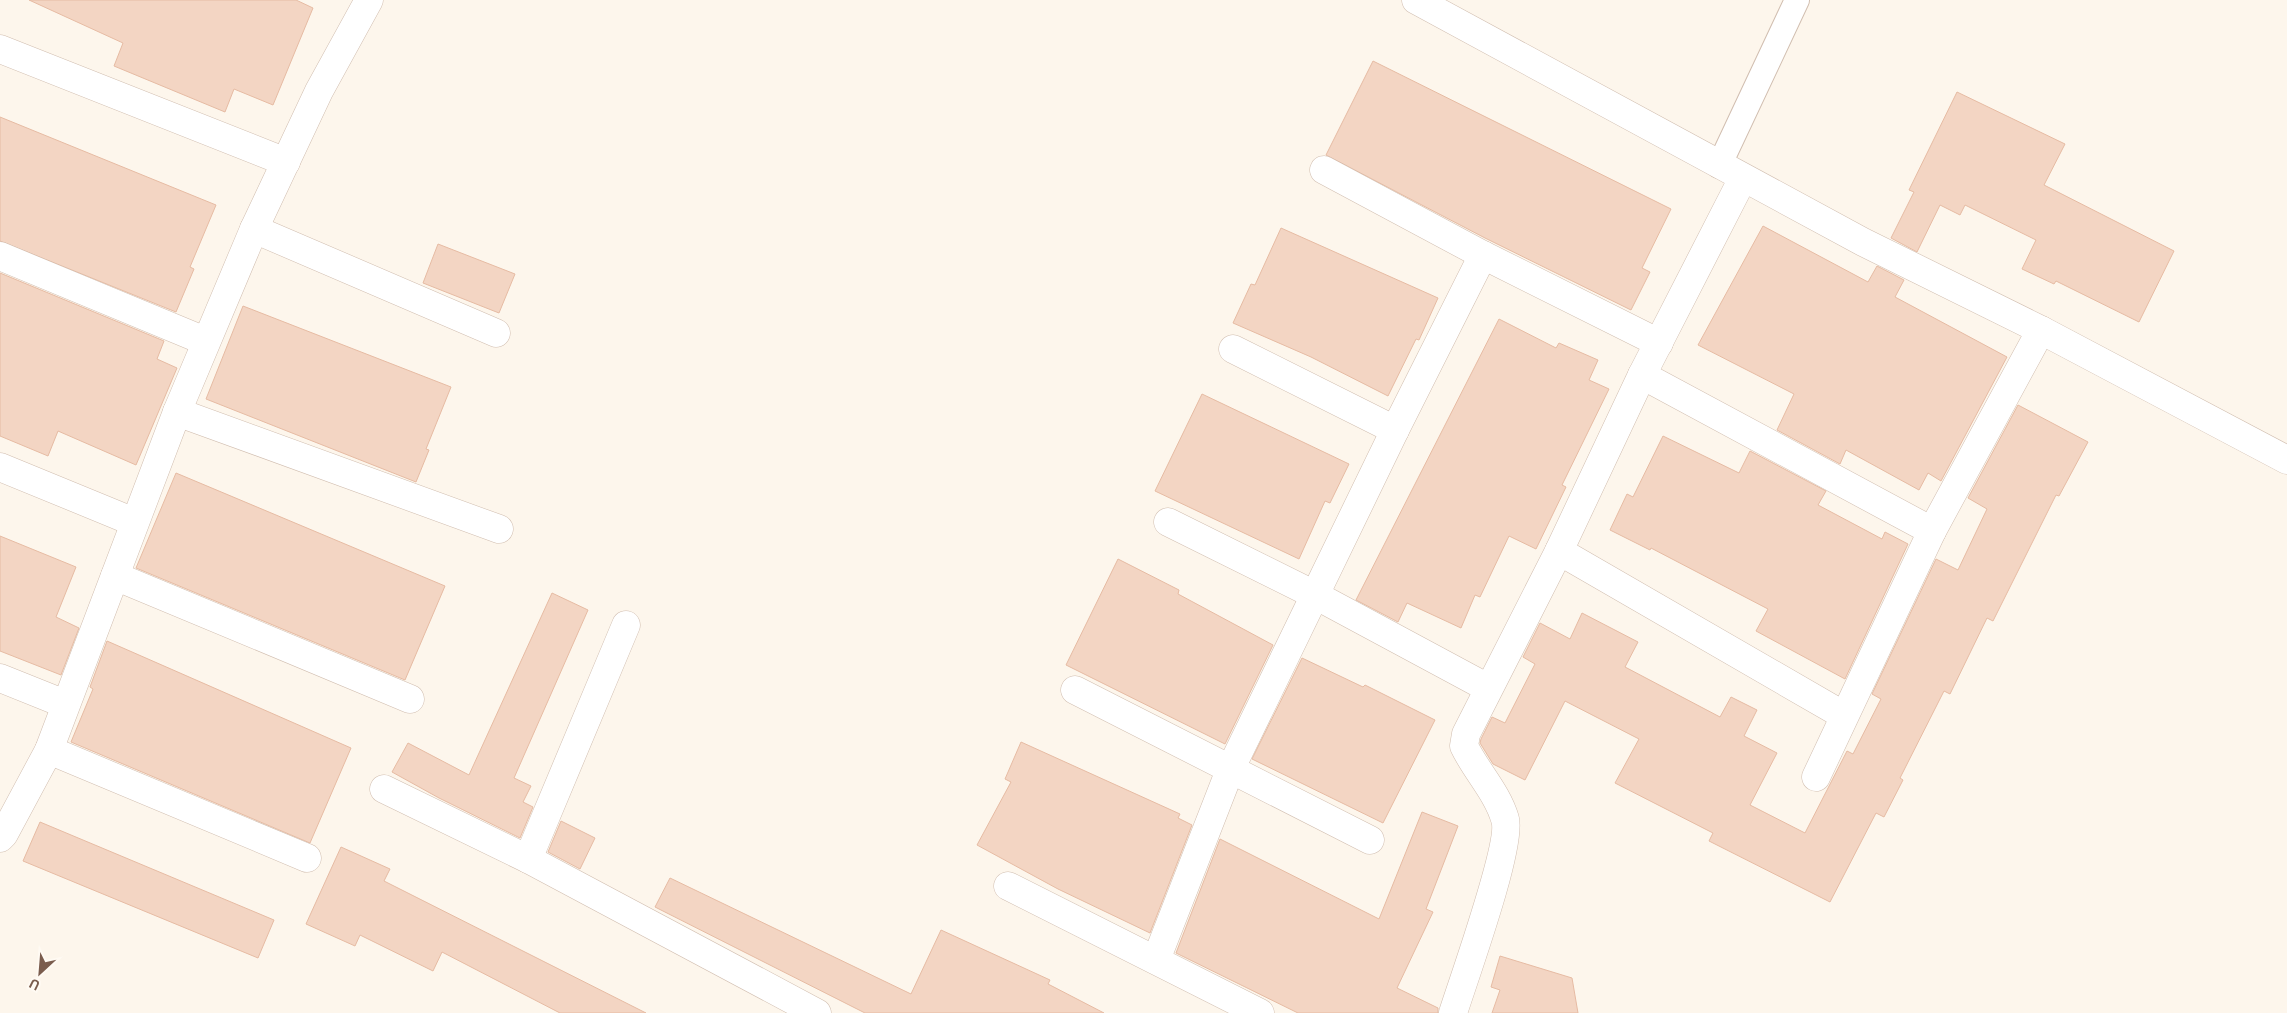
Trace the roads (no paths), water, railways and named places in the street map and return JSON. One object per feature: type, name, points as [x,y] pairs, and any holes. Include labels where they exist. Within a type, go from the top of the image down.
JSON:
[{"type":"street","points":[[1416,0],[1719,166],[1863,242],[2041,330],[2287,460]]},
{"type":"street","points":[[0,838],[4,834],[49,750],[134,522],[205,340],[254,229],[361,2]]},
{"type":"street","points":[[0,49],[286,162]]},
{"type":"street","points":[[1324,170],[1483,255],[1659,343]]},
{"type":"street","points":[[1453,1013],[1504,851],[1506,820],[1488,783],[1464,746],[1466,734],[1559,551],[1642,374],[1743,178]]},
{"type":"street","points":[[254,229],[496,334]]},
{"type":"street","points":[[1156,960],[1230,770],[1395,430],[1483,255]]},
{"type":"street","points":[[0,256],[205,340]]},
{"type":"street","points":[[1816,777],[1843,715],[1932,531],[2041,330]]},
{"type":"street","points":[[1233,349],[1395,430]]},
{"type":"street","points":[[1642,374],[1932,531]]},
{"type":"street","points":[[177,412],[499,529]]},
{"type":"street","points":[[0,467],[134,522]]},
{"type":"street","points":[[1168,522],[1315,595],[1488,688]]},
{"type":"street","points":[[1559,551],[1843,715]]},
{"type":"street","points":[[115,576],[410,699]]},
{"type":"street","points":[[528,859],[626,625]]},
{"type":"street","points":[[0,678],[65,704]]},
{"type":"street","points":[[1075,690],[1370,840]]},
{"type":"street","points":[[49,750],[306,858]]},
{"type":"street","points":[[384,789],[528,859],[817,1013]]},
{"type":"street","points":[[1008,886],[1260,1013]]},
{"type":"lane","points":[[1719,166],[1797,0]]}]
